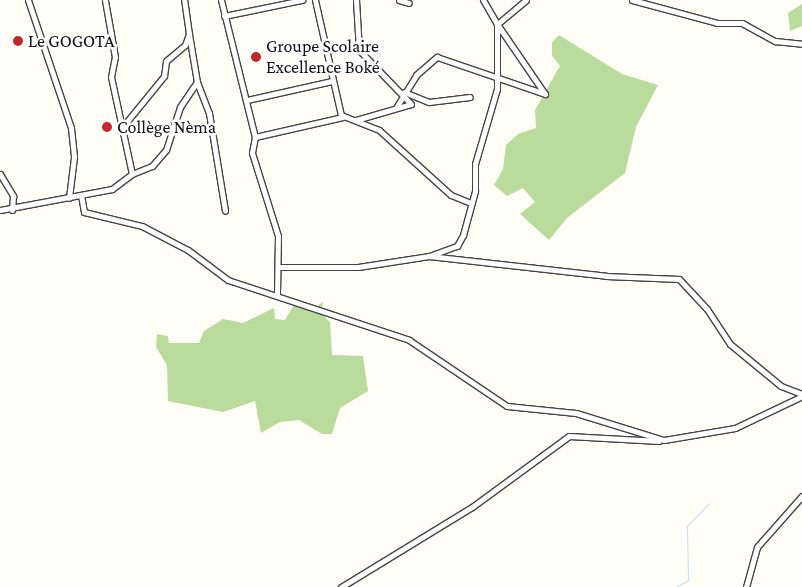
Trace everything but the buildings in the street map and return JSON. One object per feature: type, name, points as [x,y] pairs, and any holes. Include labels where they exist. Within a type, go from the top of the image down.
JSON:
[{"type":"street","points":[[28,0],[71,128],[74,157],[69,198]]},
{"type":"street","points":[[105,0],[115,58],[111,77],[120,130],[132,174]]},
{"type":"street","points":[[184,0],[197,82],[210,113],[225,212]]},
{"type":"street","points":[[220,0],[255,137],[252,153],[278,236],[278,294]]},
{"type":"street","points":[[224,16],[302,0]]},
{"type":"street","points":[[315,0],[332,81],[343,117]]},
{"type":"street","points":[[356,0],[359,50],[411,104],[397,106],[356,120]]},
{"type":"street","points":[[399,0],[409,3]]},
{"type":"street","points":[[397,106],[403,94],[437,57],[545,94],[482,0]]},
{"type":"street","points":[[497,24],[526,0]]},
{"type":"street","points":[[632,0],[717,23],[742,23],[775,41],[802,44]]},
{"type":"street","points":[[279,268],[358,267],[429,256],[457,246],[471,202],[475,164],[497,79],[497,24]]},
{"type":"street","points":[[120,130],[164,76],[166,62],[185,45],[189,34]]},
{"type":"street","points":[[246,100],[332,81]]},
{"type":"street","points":[[0,210],[12,210],[118,187],[132,174],[152,166],[166,150],[180,107],[197,82]]},
{"type":"street","points":[[403,94],[429,102],[470,97]]},
{"type":"street","points":[[255,137],[343,117],[356,120],[402,147],[450,195],[471,202]]},
{"type":"street","points":[[0,174],[13,196],[12,210]]},
{"type":"street","points":[[81,195],[84,212],[142,226],[188,250],[228,280],[278,294],[409,340],[500,404],[576,413],[664,440]]},
{"type":"street","points":[[429,256],[606,276],[679,279],[708,309],[730,344],[781,386],[802,395]]},
{"type":"street","points":[[342,587],[472,507],[569,436],[664,440],[735,428],[802,395]]},
{"type":"street","points":[[746,587],[757,547],[802,496]]},
{"type":"green space","points":[[802,4],[802,26],[790,31],[788,13]]},
{"type":"green space","points":[[559,35],[622,74],[658,85],[636,127],[625,173],[567,218],[549,240],[520,214],[535,202],[523,188],[507,196],[494,185],[503,169],[506,145],[518,134],[536,128],[535,110],[560,66],[552,56],[552,42]]},
{"type":"green space","points":[[302,301],[317,306],[323,302],[321,313],[330,322],[332,355],[363,356],[368,391],[340,408],[332,434],[322,434],[299,420],[280,422],[261,433],[255,401],[223,412],[168,401],[167,365],[156,347],[157,334],[168,336],[169,343],[199,343],[204,331],[223,319],[243,323],[274,308],[275,319],[285,320],[295,303]]},
{"type":"waterway","points":[[676,587],[688,580],[687,526],[709,503]]},
{"type":"place","name":"Le GOGOTA","points":[[18,41]]},
{"type":"place","name":"Groupe Scolaire Excellence Boké","points":[[256,57]]},
{"type":"place","name":"Collège Nèma","points":[[107,127]]}]
